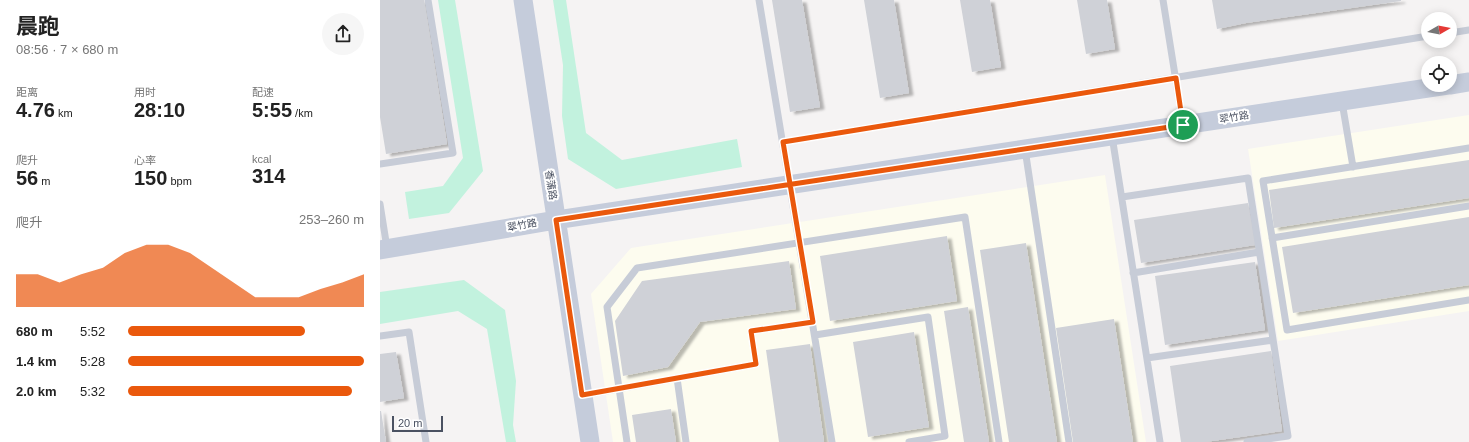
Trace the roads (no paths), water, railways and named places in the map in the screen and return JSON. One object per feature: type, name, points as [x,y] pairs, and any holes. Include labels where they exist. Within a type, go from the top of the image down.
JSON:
[{"type":"street","name":"香蒲路","points":[[522,0],[590,442]]},
{"type":"street","name":"翠竹路","points":[[1457,84],[1469,82]]},
{"type":"street","name":"翠竹路","points":[[384,249],[556,220],[1421,89]]},
{"type":"lane","points":[[380,164],[453,153],[428,0]]},
{"type":"lane","points":[[759,0],[791,184],[832,442]]},
{"type":"lane","points":[[1163,0],[1183,125]]},
{"type":"lane","points":[[1457,32],[1469,30]]},
{"type":"lane","points":[[783,142],[1421,37]]},
{"type":"lane","points":[[1342,101],[1352,167]]},
{"type":"lane","points":[[1112,136],[1160,442]]},
{"type":"lane","points":[[1469,148],[1263,181],[1286,330],[1469,300]]},
{"type":"lane","points":[[1025,149],[1069,442]]},
{"type":"lane","points":[[1122,197],[1248,178],[1288,436],[1247,442]]},
{"type":"lane","points":[[380,204],[384,249]]},
{"type":"lane","points":[[1272,238],[1469,206]]},
{"type":"lane","points":[[627,442],[607,308],[637,268],[964,217],[999,442]]},
{"type":"lane","points":[[1134,273],[1259,252]]},
{"type":"lane","points":[[815,335],[928,317],[945,436],[909,442]]},
{"type":"lane","points":[[582,395],[756,364],[751,331],[813,322]]},
{"type":"lane","points":[[380,336],[408,332],[426,442]]},
{"type":"lane","points":[[1147,358],[1273,340]]},
{"type":"lane","points":[[677,378],[686,442]]}]
